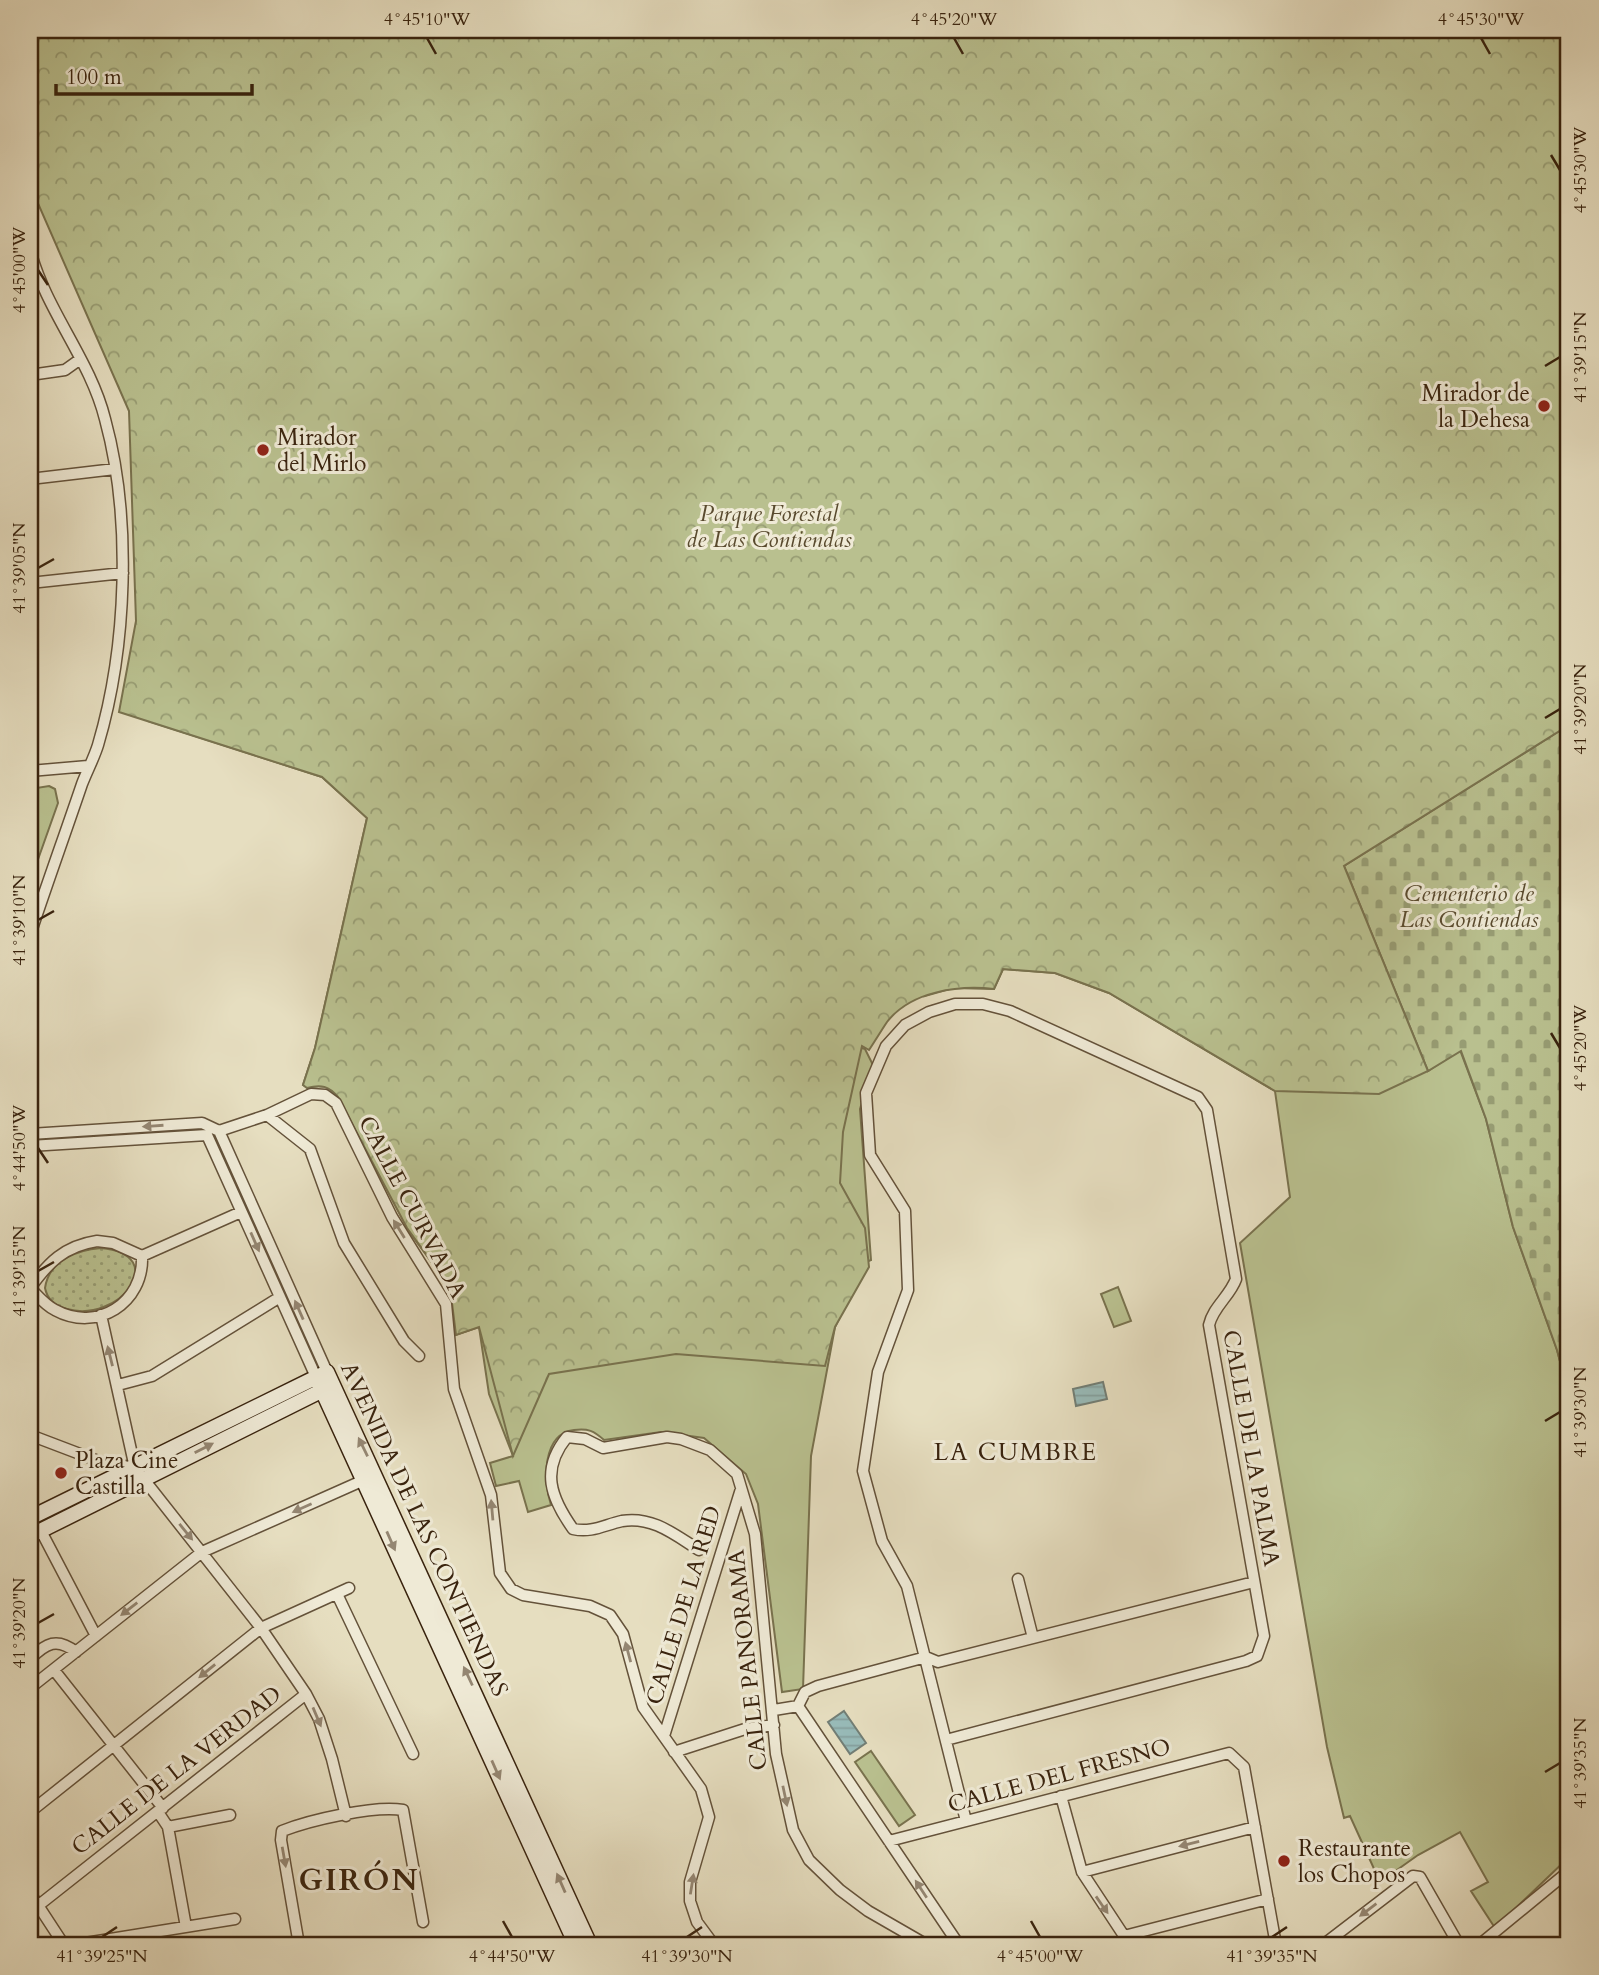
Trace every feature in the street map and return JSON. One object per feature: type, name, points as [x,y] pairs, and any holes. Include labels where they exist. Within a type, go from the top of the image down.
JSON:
[{"type":"street","points":[[30,250],[49,302],[101,405],[115,469],[123,573],[121,627],[113,680],[97,747],[30,935]]},
{"type":"street","points":[[30,375],[65,370],[79,360]]},
{"type":"street","points":[[30,479],[115,469]]},
{"type":"street","points":[[30,583],[123,573]]},
{"type":"street","points":[[30,771],[88,766]]},
{"type":"street","name":"CALLE DE LA PALMA","points":[[946,1740],[1257,1656],[1264,1636],[1209,1325],[1211,1316],[1232,1289],[1236,1279],[1207,1110],[1198,1097],[1010,1011],[983,1004],[955,1004],[929,1012],[905,1025],[886,1046],[866,1093],[870,1155],[905,1211],[908,1290],[878,1372],[863,1471],[882,1541],[907,1586],[966,1821]]},
{"type":"street","name":"CALLE CURVADA","points":[[219,1131],[267,1115],[311,1094],[325,1095],[336,1103],[392,1217],[446,1304],[454,1389],[491,1495],[500,1573],[511,1589],[523,1595],[590,1606],[610,1615],[623,1634],[643,1707],[701,1789],[707,1806],[707,1831],[690,1882],[690,1901],[697,1922],[714,1945]]},
{"type":"street","points":[[267,1115],[310,1149],[344,1243],[397,1331],[419,1356]]},
{"type":"street","points":[[30,1134],[202,1123],[219,1131]]},
{"type":"street","name":"AVENIDA DE LAS CONTIENDAS","points":[[219,1131],[364,1480],[576,1945]]},
{"type":"street","name":"AVENIDA DE LAS CONTIENDAS","points":[[30,1146],[207,1135],[279,1297],[324,1381],[590,1945]]},
{"type":"street","points":[[142,1256],[143,1273],[134,1294],[117,1309],[100,1315],[68,1315],[54,1310],[30,1289],[54,1258],[83,1243],[113,1243],[142,1256],[241,1212]]},
{"type":"street","points":[[118,1385],[152,1376],[279,1297]]},
{"type":"street","points":[[100,1315],[139,1474],[261,1628],[306,1694],[328,1746],[346,1816]]},
{"type":"street","points":[[30,1518],[103,1483],[139,1474],[154,1458],[324,1381]]},
{"type":"street","points":[[96,1636],[35,1534],[139,1474],[324,1381]]},
{"type":"street","points":[[30,1435],[139,1474]]},
{"type":"street","name":"CALLE PANORAMA","points":[[699,1550],[664,1526],[647,1522],[623,1521],[586,1532],[573,1529],[558,1508],[550,1485],[555,1452],[567,1437],[585,1439],[603,1448],[667,1437],[681,1439],[710,1450],[727,1463],[742,1486],[755,1534],[774,1710],[776,1754],[793,1830],[808,1860],[868,1911],[927,1945]]},
{"type":"street","points":[[131,1448],[154,1458]]},
{"type":"street","points":[[100,1462],[123,1459],[131,1448]]},
{"type":"street","points":[[100,1462],[103,1483]]},
{"type":"street","points":[[31,1685],[54,1670],[202,1552],[364,1480]]},
{"type":"street","name":"CALLE DE LA RED","points":[[664,1736],[742,1486]]},
{"type":"street","points":[[729,1530],[742,1524],[755,1534]]},
{"type":"street","points":[[1018,1579],[1034,1638]]},
{"type":"street","points":[[798,1706],[805,1692],[818,1686],[926,1657],[938,1662],[1254,1582]]},
{"type":"street","points":[[30,1812],[261,1628],[349,1588]]},
{"type":"street","points":[[337,1594],[413,1754]]},
{"type":"street","points":[[30,1660],[52,1642],[64,1642],[76,1652]]},
{"type":"street","points":[[54,1670],[114,1745],[160,1810],[168,1827],[186,1927]]},
{"type":"street","name":"CALLE DE LA VERDAD","points":[[39,1905],[306,1694]]},
{"type":"street","points":[[774,1710],[798,1706]]},
{"type":"street","points":[[798,1706],[957,1945]]},
{"type":"street","points":[[674,1752],[745,1729],[774,1725]]},
{"type":"street","name":"CALLE DEL FRESNO","points":[[889,1841],[1229,1753],[1244,1767],[1255,1828]]},
{"type":"street","points":[[1061,1796],[1082,1872],[1127,1940],[1268,1899]]},
{"type":"street","points":[[299,1945],[281,1840],[282,1831],[346,1816],[393,1808],[403,1810],[423,1922]]},
{"type":"street","points":[[168,1827],[230,1815]]},
{"type":"street","points":[[1082,1872],[1255,1828],[1276,1945]]},
{"type":"street","points":[[1479,1945],[1569,1871]]},
{"type":"street","points":[[1323,1945],[1413,1876],[1420,1877],[1459,1945]]},
{"type":"street","points":[[30,1894],[64,1945]]},
{"type":"street","points":[[73,1945],[235,1919]]},
{"type":"green space","name":"Parque Forestal de Las Contiendas","points":[[30,30],[1569,725],[1344,866],[1428,1071],[1460,1050],[1486,1119],[1513,1227],[1557,1350],[1569,1395],[1569,1857],[1495,1928],[1471,1891],[1488,1882],[1460,1832],[1418,1855],[1380,1882],[1350,1816],[1344,1818],[1327,1747],[1240,1243],[1290,1197],[1275,1091],[1109,993],[1055,973],[1003,969],[994,989],[953,988],[925,996],[952,926],[853,1045],[865,1049],[873,1065],[860,1109],[871,1260],[866,1262],[835,1327],[811,1456],[803,1689],[782,1692],[758,1504],[746,1474],[704,1438],[661,1432],[604,1440],[590,1431],[574,1430],[563,1433],[551,1449],[546,1472],[551,1505],[528,1512],[519,1481],[496,1486],[490,1463],[513,1456],[489,1394],[479,1327],[456,1335],[450,1287],[410,1233],[338,1097],[324,1087],[307,1088],[303,1085],[315,1048],[367,818],[322,777],[148,721],[132,410],[30,135]]},
{"type":"green space","name":"Parque Forestal de Las Contiendas","points":[[30,30],[1569,30],[1569,725],[1344,866],[1428,1071],[1379,1094],[1275,1091],[1109,993],[1055,973],[1003,969],[994,989],[966,988],[922,997],[909,1003],[887,1022],[869,1050],[862,1046],[843,1132],[840,1183],[865,1228],[869,1267],[835,1327],[825,1366],[676,1354],[549,1374],[513,1456],[479,1327],[456,1335],[450,1287],[407,1228],[338,1097],[324,1087],[307,1088],[303,1085],[315,1048],[367,818],[322,777],[119,712],[136,621],[129,411],[33,192],[30,156]]},
{"type":"green space","name":"Cementerio de Las Contiendas","points":[[1569,725],[1569,1395],[1557,1350],[1513,1227],[1486,1119],[1461,1051],[1428,1071],[1344,866]]},
{"type":"green space","points":[[49,786],[55,789],[58,803],[30,882],[30,789]]},
{"type":"green space","points":[[101,1248],[122,1253],[133,1263],[135,1274],[130,1287],[104,1307],[86,1311],[67,1309],[53,1302],[45,1288],[52,1270],[74,1254]]},
{"type":"green space","points":[[1118,1287],[1131,1321],[1114,1327],[1101,1294]]},
{"type":"green space","points":[[871,1751],[915,1815],[899,1826],[855,1762]]},
{"type":"water","points":[[1103,1382],[1107,1399],[1076,1406],[1073,1389]]},
{"type":"water","points":[[844,1711],[866,1743],[850,1754],[828,1722]]},
{"type":"place","name":"Mirador de la Dehesa","points":[[1544,406]]},
{"type":"place","name":"Mirador del Mirlo","points":[[263,450]]},
{"type":"place","name":"Plaza Cine Castilla","points":[[61,1473]]},
{"type":"place","name":"Restaurante los Chopos","points":[[1284,1861]]},
{"type":"district","name":"LA CUMBRE","points":[[1016,1452]]},
{"type":"district","name":"GIRÓN","points":[[359,1880]]}]
